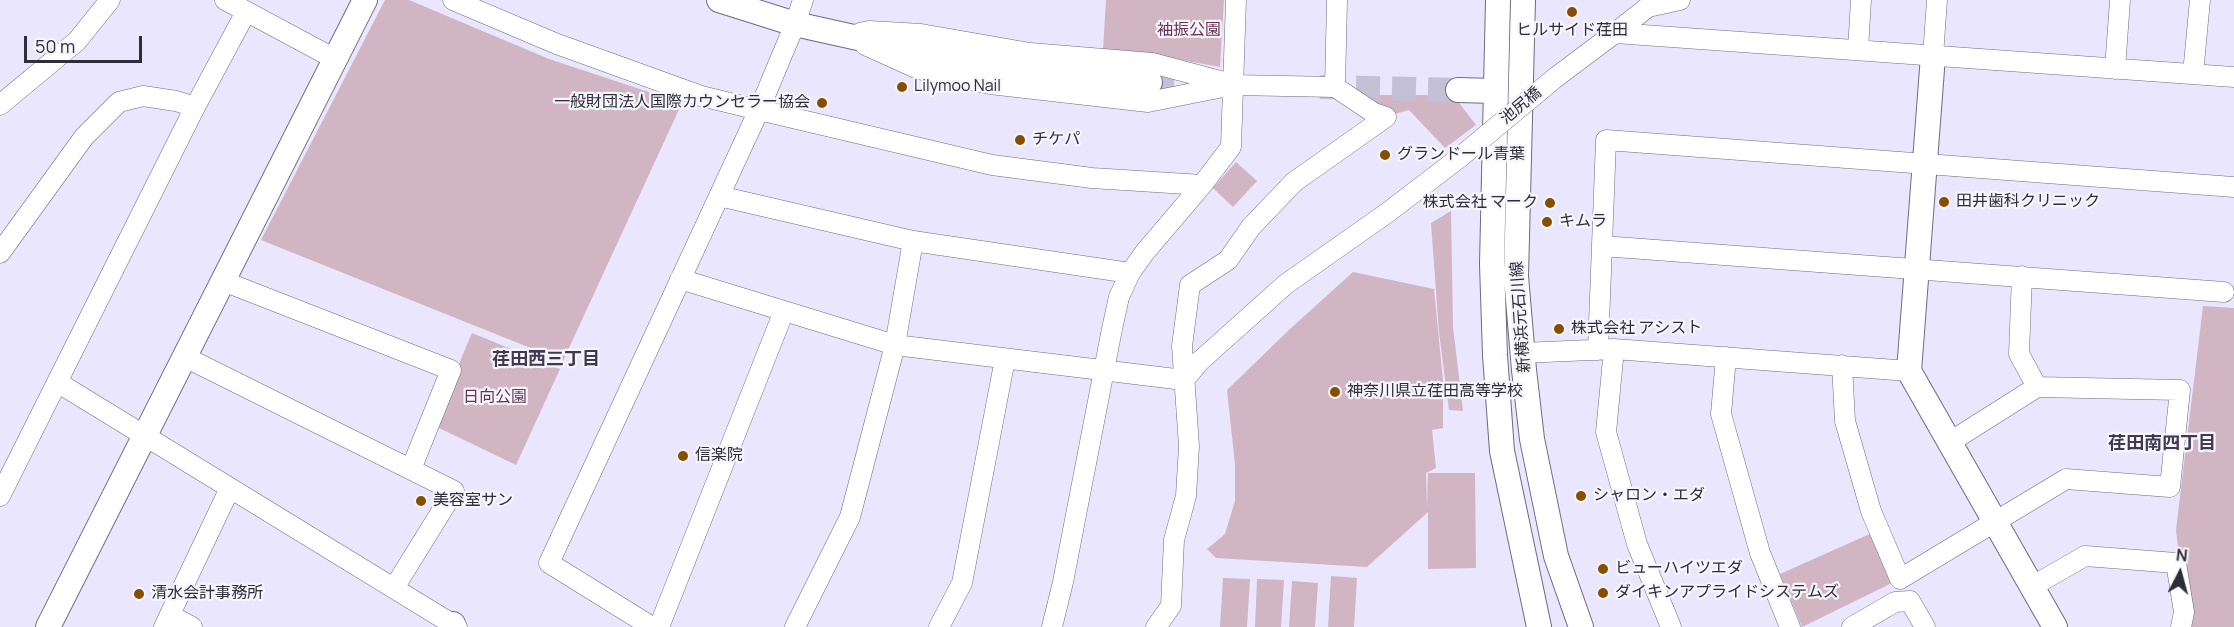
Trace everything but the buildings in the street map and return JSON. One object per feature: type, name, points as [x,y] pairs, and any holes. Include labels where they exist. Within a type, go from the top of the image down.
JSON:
[{"type":"street","points":[[0,105],[76,41],[110,0]]},
{"type":"street","points":[[225,0],[335,59]]},
{"type":"street","points":[[48,627],[365,0]]},
{"type":"street","points":[[453,0],[568,48],[701,96],[992,165],[1092,178],[1202,185]]},
{"type":"street","points":[[719,0],[795,24],[948,58],[1074,76],[1150,82]]},
{"type":"street","points":[[652,627],[549,563],[759,110],[803,0]]},
{"type":"street","points":[[1052,627],[1063,582],[1119,297],[1130,273],[1231,147],[1236,0]]},
{"type":"street","points":[[1335,87],[1337,0]]},
{"type":"street","name":"新横浜元石川線","points":[[1498,0],[1492,264],[1495,355],[1503,451],[1539,627]]},
{"type":"street","name":"新横浜元石川線","points":[[1523,0],[1516,276],[1522,353],[1532,439],[1556,556],[1581,627]]},
{"type":"street","name":"池尻橋","points":[[1184,380],[1200,361],[1286,284],[1387,213],[1459,158],[1555,78],[1648,7],[1680,0]]},
{"type":"street","points":[[1858,50],[1861,0]]},
{"type":"street","points":[[1937,0],[1908,371],[2055,627]]},
{"type":"street","points":[[2115,69],[2120,0]]},
{"type":"street","points":[[2193,74],[2200,0]]},
{"type":"street","points":[[0,496],[195,107],[246,12]]},
{"type":"street","points":[[849,37],[869,31],[921,34],[1030,53],[1152,63],[1233,85]]},
{"type":"street","points":[[1615,33],[2234,77]]},
{"type":"street","points":[[849,37],[896,61],[918,69],[990,84],[1148,102],[1233,85],[1335,87],[1374,113],[1386,117],[1294,182],[1251,227],[1228,260],[1190,285],[1182,346],[1190,446],[1186,496],[1174,540],[1171,606],[1156,627]]},
{"type":"street","points":[[1458,90],[1496,91]]},
{"type":"street","points":[[3,242],[84,137],[119,102],[143,96],[176,101],[195,107]]},
{"type":"street","points":[[1671,627],[1637,544],[1606,432],[1602,246],[1606,140],[2234,187]]},
{"type":"street","points":[[719,196],[914,241],[1130,273]]},
{"type":"street","points":[[795,627],[850,517],[895,345],[914,241]]},
{"type":"street","points":[[1602,246],[2224,292]]},
{"type":"street","points":[[2022,276],[2019,354],[2037,387]]},
{"type":"street","points":[[680,279],[895,345],[1184,380]]},
{"type":"street","points":[[223,281],[451,370],[411,469]]},
{"type":"street","points":[[659,627],[784,311]]},
{"type":"street","points":[[1522,353],[1606,349],[1908,371]]},
{"type":"street","points":[[185,357],[454,491],[394,588]]},
{"type":"street","points":[[1726,357],[1721,414],[1760,553],[1790,627]]},
{"type":"street","points":[[939,627],[963,583],[1005,359]]},
{"type":"street","points":[[1842,365],[1845,421],[1871,511],[1900,579],[2066,479],[2170,487],[2180,390],[2037,387],[1950,442]]},
{"type":"street","points":[[57,382],[454,626]]},
{"type":"street","points":[[192,627],[167,621],[230,488]]},
{"type":"street","points":[[2031,587],[2085,556],[2176,563],[2184,612],[2181,627]]},
{"type":"street","points":[[1852,627],[1895,602],[1910,601],[1925,627]]},
{"type":"green space","points":[[385,0],[409,0],[549,59],[682,103],[563,361],[261,240]]},
{"type":"green space","name":"袖振公園","points":[[1106,0],[1224,0],[1220,67],[1159,56],[1103,50]]},
{"type":"green space","points":[[1426,95],[1456,99],[1476,125],[1445,148],[1409,110],[1387,116],[1357,96]]},
{"type":"green space","points":[[1236,162],[1257,181],[1233,207],[1213,188]]},
{"type":"green space","points":[[1451,211],[1453,327],[1463,411],[1449,410],[1439,332],[1431,223]]},
{"type":"green space","points":[[1353,272],[1434,289],[1443,381],[1443,428],[1432,430],[1436,468],[1426,473],[1427,508],[1428,473],[1475,473],[1476,568],[1428,569],[1428,512],[1367,567],[1216,558],[1207,549],[1225,534],[1235,501],[1235,464],[1227,390]]},
{"type":"green space","points":[[2203,306],[2234,308],[2234,627],[2185,627],[2186,618],[2176,530]]},
{"type":"green space","name":"日向公園","points":[[472,333],[560,369],[516,465],[433,425]]},
{"type":"green space","points":[[1872,533],[1892,583],[1802,627],[1780,574]]},
{"type":"green space","points":[[1331,576],[1357,578],[1354,627],[1328,627]]},
{"type":"green space","points":[[1223,578],[1250,579],[1247,627],[1220,627]]},
{"type":"green space","points":[[1257,579],[1284,580],[1281,627],[1255,627]]},
{"type":"green space","points":[[1292,581],[1318,583],[1315,627],[1289,627]]},
{"type":"tunnel","points":[[1150,82],[1222,84]]},
{"type":"tunnel","points":[[1320,87],[1458,90]]},
{"type":"place","name":"ヒルサイド荏田","points":[[1572,12]]},
{"type":"place","name":"Lilymoo Nail","points":[[902,87]]},
{"type":"place","name":"一般財団法人国際カウンセラー協会","points":[[822,103]]},
{"type":"place","name":"チケパ","points":[[1020,140]]},
{"type":"place","name":"グランドール青葉","points":[[1385,155]]},
{"type":"place","name":"田井歯科クリニック","points":[[1944,202]]},
{"type":"place","name":"株式会社 マーク","points":[[1550,203]]},
{"type":"place","name":"キムラ","points":[[1547,222]]},
{"type":"place","name":"株式会社 アシスト","points":[[1559,329]]},
{"type":"place","name":"神奈川県立荏田高等学校","points":[[1335,392]]},
{"type":"place","name":"信楽院","points":[[683,456]]},
{"type":"place","name":"シャロン・エダ","points":[[1581,496]]},
{"type":"place","name":"美容室サン","points":[[421,501]]},
{"type":"place","name":"ビューハイツエダ","points":[[1603,569]]},
{"type":"place","name":"ダイキンアプライドシステムズ","points":[[1603,593]]},
{"type":"place","name":"清水会計事務所","points":[[139,594]]},
{"type":"district","name":"荏田西三丁目","points":[[546,360]]},
{"type":"district","name":"荏田南四丁目","points":[[2162,444]]}]
